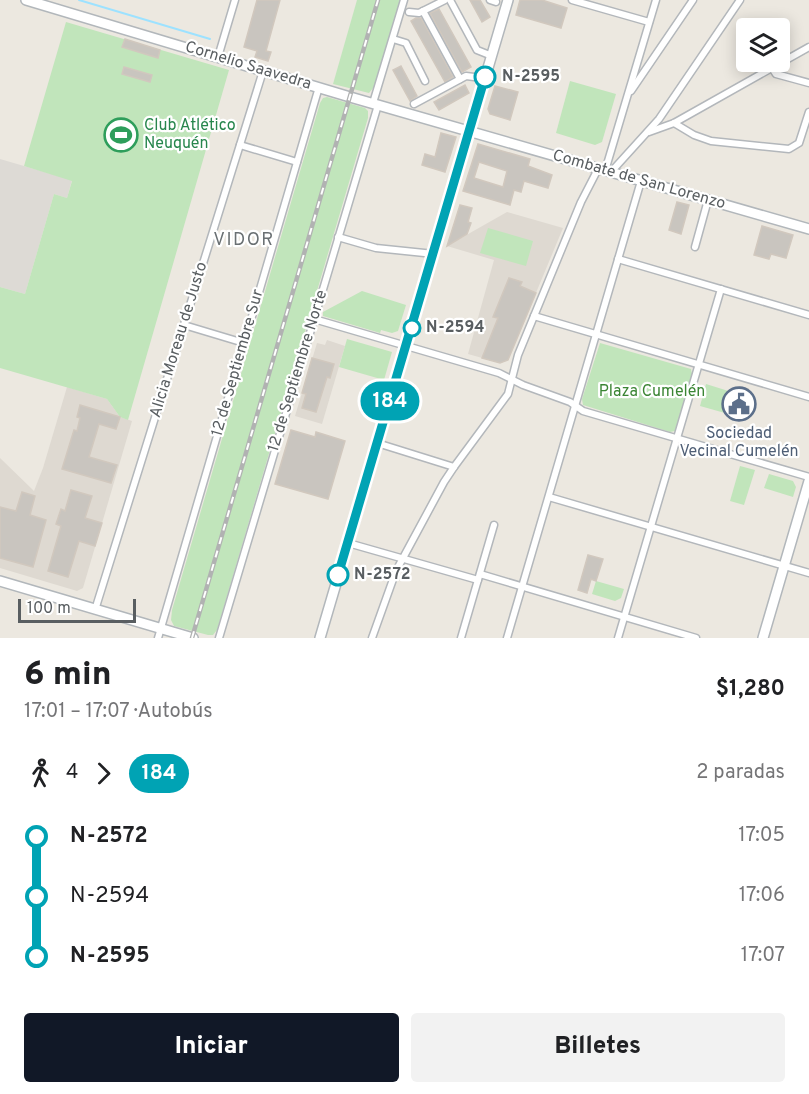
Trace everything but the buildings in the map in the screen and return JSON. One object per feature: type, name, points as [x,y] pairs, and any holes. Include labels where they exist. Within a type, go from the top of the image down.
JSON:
[{"type":"main road","name":"Cornelio Saavedra","points":[[26,0],[470,131]]},
{"type":"main road","points":[[320,638],[508,0]]},
{"type":"main road","name":"Combate de San Lorenzo","points":[[470,131],[809,230]]},
{"type":"main road","points":[[763,638],[809,479]]},
{"type":"main road","points":[[0,581],[95,610],[159,634],[193,638]]},
{"type":"street","points":[[218,57],[235,0]]},
{"type":"street","name":"12 de Septiembre Norte","points":[[219,638],[338,237],[404,0]]},
{"type":"street","points":[[410,12],[416,14],[445,0]]},
{"type":"street","points":[[450,0],[476,49],[492,56]]},
{"type":"street","points":[[572,0],[649,22]]},
{"type":"street","points":[[605,170],[656,0]]},
{"type":"street","points":[[627,96],[693,0]]},
{"type":"street","points":[[372,638],[402,558],[454,467],[506,399],[518,355],[581,202],[605,170],[649,132],[659,120],[740,0]]},
{"type":"street","points":[[423,11],[460,79]]},
{"type":"street","points":[[393,39],[406,44],[425,81]]},
{"type":"street","points":[[790,58],[809,47]]},
{"type":"street","name":"Alicia Moreau de Justo","points":[[95,610],[263,71]]},
{"type":"street","points":[[649,132],[674,123],[764,72]]},
{"type":"street","points":[[775,72],[809,83]]},
{"type":"street","points":[[414,104],[466,76],[474,77]]},
{"type":"street","name":"12 de Septiembre Sur","points":[[159,634],[319,87]]},
{"type":"street","points":[[674,123],[694,135],[711,141],[786,149],[800,143],[807,130],[809,112]]},
{"type":"street","points":[[240,145],[297,162]]},
{"type":"street","points":[[507,638],[641,181]]},
{"type":"street","points":[[695,247],[708,200]]},
{"type":"street","points":[[338,237],[376,248],[434,254]]},
{"type":"street","points":[[618,259],[809,315]]},
{"type":"street","points":[[618,638],[721,289]]},
{"type":"street","points":[[534,316],[809,397]]},
{"type":"street","points":[[314,319],[499,373],[583,411],[809,479]]},
{"type":"street","points":[[184,325],[244,343]]},
{"type":"street","points":[[377,443],[454,467]]},
{"type":"street","points":[[549,496],[809,573]]},
{"type":"street","points":[[461,638],[494,525]]},
{"type":"street","points":[[348,543],[522,587],[696,638]]},
{"type":"shaded area","points":[[0,159],[72,180],[67,198],[54,194],[25,294],[0,287]]},
{"type":"shaded area","points":[[507,212],[563,228],[508,360],[500,363],[468,354],[494,260],[447,246]]},
{"type":"shaded area","points":[[327,340],[345,346],[322,424],[295,416],[317,343],[325,345]]},
{"type":"shaded area","points":[[67,387],[107,399],[120,417],[132,421],[83,588],[77,591],[0,568],[0,458],[34,491]]},
{"type":"green space","points":[[357,0],[400,0],[374,87],[369,93],[333,84]]},
{"type":"green space","points":[[66,22],[229,70],[128,420],[120,417],[107,399],[0,368],[0,287],[25,294],[54,194],[67,198],[72,181],[24,166]]},
{"type":"green space","points":[[570,81],[616,94],[602,142],[595,145],[556,133]]},
{"type":"green space","points":[[327,97],[365,108],[368,111],[368,118],[217,630],[213,635],[208,635],[174,626],[171,620],[172,610],[320,103],[323,98]]},
{"type":"green space","points":[[488,228],[533,241],[526,266],[480,253]]},
{"type":"green space","points":[[362,291],[406,305],[398,331],[392,333],[381,330],[380,333],[323,316],[323,312]]},
{"type":"green space","points":[[347,339],[392,352],[384,380],[339,367]]},
{"type":"green space","name":"Plaza Cumelén","points":[[600,343],[691,369],[692,374],[675,431],[670,432],[583,405],[582,399]]},
{"type":"green space","points":[[706,384],[738,394],[732,415],[700,406]]},
{"type":"green space","points":[[740,466],[755,470],[744,505],[730,501]]},
{"type":"green space","points":[[769,474],[793,481],[796,487],[793,497],[764,488]]},
{"type":"green space","points":[[596,581],[624,589],[621,598],[615,601],[592,594]]},
{"type":"waterway","points":[[79,0],[210,39]]},
{"type":"railway","points":[[192,638],[378,0]]},
{"type":"bus line","name":"184","points":[[338,575],[485,77]]},
{"type":"place","name":"N-2595","points":[[485,77]]},
{"type":"place","name":"Club Atlético Neuquén","points":[[121,135]]},
{"type":"place","name":"N-2594","points":[[412,328]]},
{"type":"place","name":"Sociedad Vecinal Cumelén","points":[[739,404]]},
{"type":"place","name":"N-2572","points":[[338,575]]},
{"type":"district","name":"VIDOR","points":[[244,240]]}]
